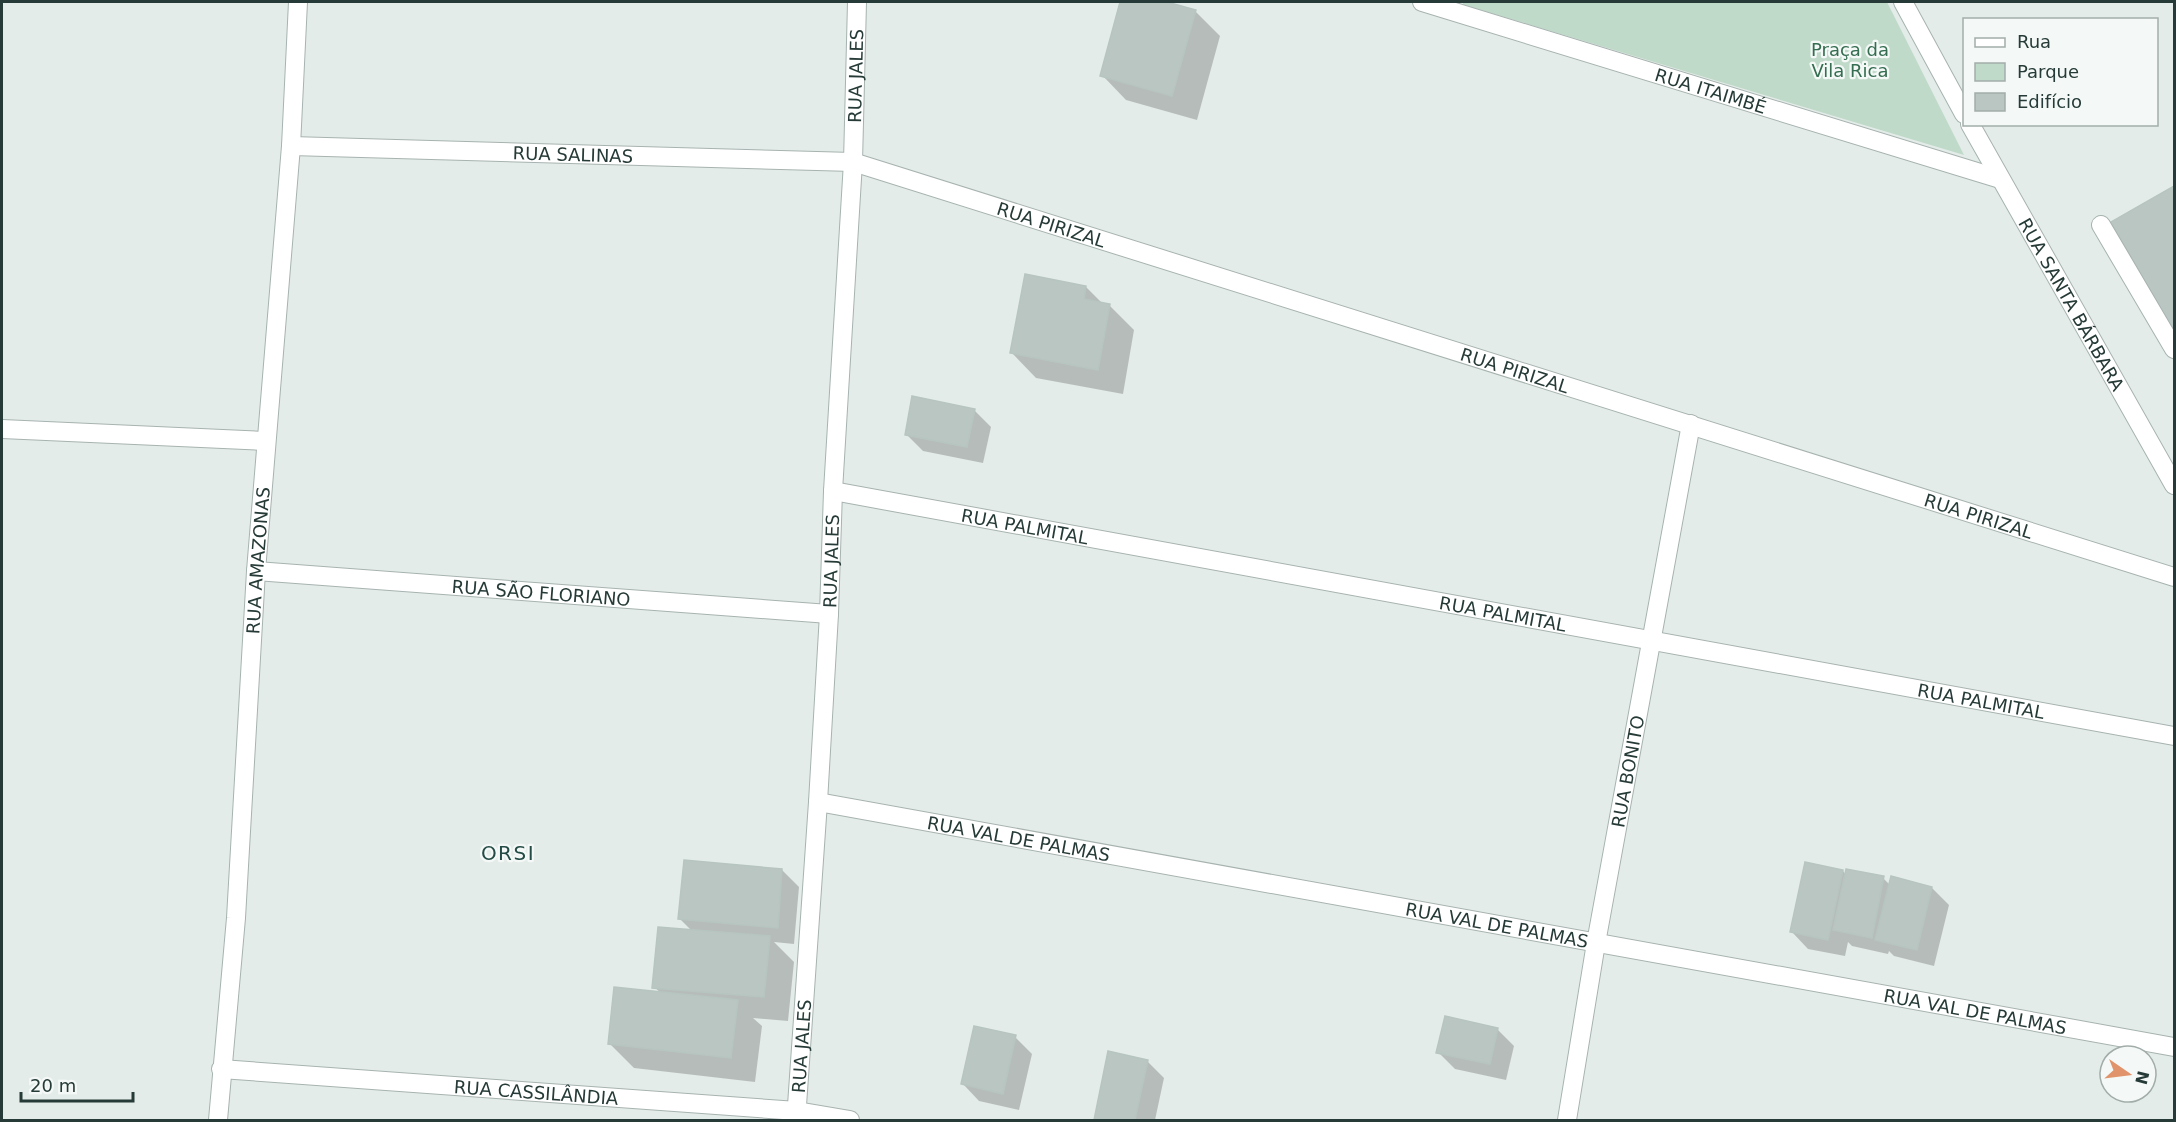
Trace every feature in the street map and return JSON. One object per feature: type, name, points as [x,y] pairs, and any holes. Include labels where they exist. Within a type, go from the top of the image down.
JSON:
[{"type":"street","name":"RUA AMAZONAS","points":[[218,1120],[236,918],[256,571],[291,146],[298,2]]},
{"type":"street","name":"RUA JALES","points":[[797,1116],[829,614],[832,491],[853,162],[857,2]]},
{"type":"street","name":"RUA ITAIMBÉ","points":[[1422,2],[1452,7],[2000,179]]},
{"type":"street","points":[[1903,2],[1963,110]]},
{"type":"street","name":"RUA SANTA BÁRBARA","points":[[1971,126],[2175,485]]},
{"type":"street","name":"RUA SALINAS","points":[[291,146],[853,162]]},
{"type":"street","name":"RUA PIRIZAL","points":[[853,162],[2175,577]]},
{"type":"street","points":[[2101,225],[2175,349]]},
{"type":"street","name":"RUA BONITO","points":[[1567,1120],[1596,943],[1691,424]]},
{"type":"street","points":[[2,429],[266,441]]},
{"type":"street","name":"RUA PALMITAL","points":[[832,491],[2175,736]]},
{"type":"street","name":"RUA SÃO FLORIANO","points":[[256,571],[829,614]]},
{"type":"street","name":"RUA VAL DE PALMAS","points":[[818,802],[2175,1047]]},
{"type":"street","name":"RUA CASSILÂNDIA","points":[[221,1069],[850,1120]]},
{"type":"green space","name":"Praça da Vila Rica","points":[[1462,2],[1887,2],[1964,155],[1464,5]]},
{"type":"building","points":[[1120,2],[1167,2],[1196,10],[1172,96],[1100,76]]},
{"type":"building","points":[[2174,186],[2174,334],[2111,222]]},
{"type":"building","points":[[1025,274],[1086,286],[1084,299],[1110,304],[1098,370],[1010,353]]},
{"type":"building","points":[[912,396],[975,409],[967,447],[905,435]]},
{"type":"building","points":[[684,860],[782,869],[778,928],[678,919]]},
{"type":"building","points":[[1805,862],[1843,870],[1828,940],[1790,932]]},
{"type":"building","points":[[1846,869],[1884,876],[1872,938],[1833,930]]},
{"type":"building","points":[[1891,876],[1932,887],[1917,950],[1875,940]]},
{"type":"building","points":[[658,927],[770,936],[764,997],[652,988]]},
{"type":"building","points":[[614,987],[738,1000],[731,1058],[608,1044]]},
{"type":"building","points":[[1445,1016],[1498,1028],[1490,1064],[1436,1053]]},
{"type":"building","points":[[974,1026],[1016,1035],[1003,1094],[961,1084]]},
{"type":"building","points":[[1108,1051],[1148,1060],[1135,1120],[1094,1120]]},
{"type":"district","name":"ORSI","points":[[508,853]]}]
